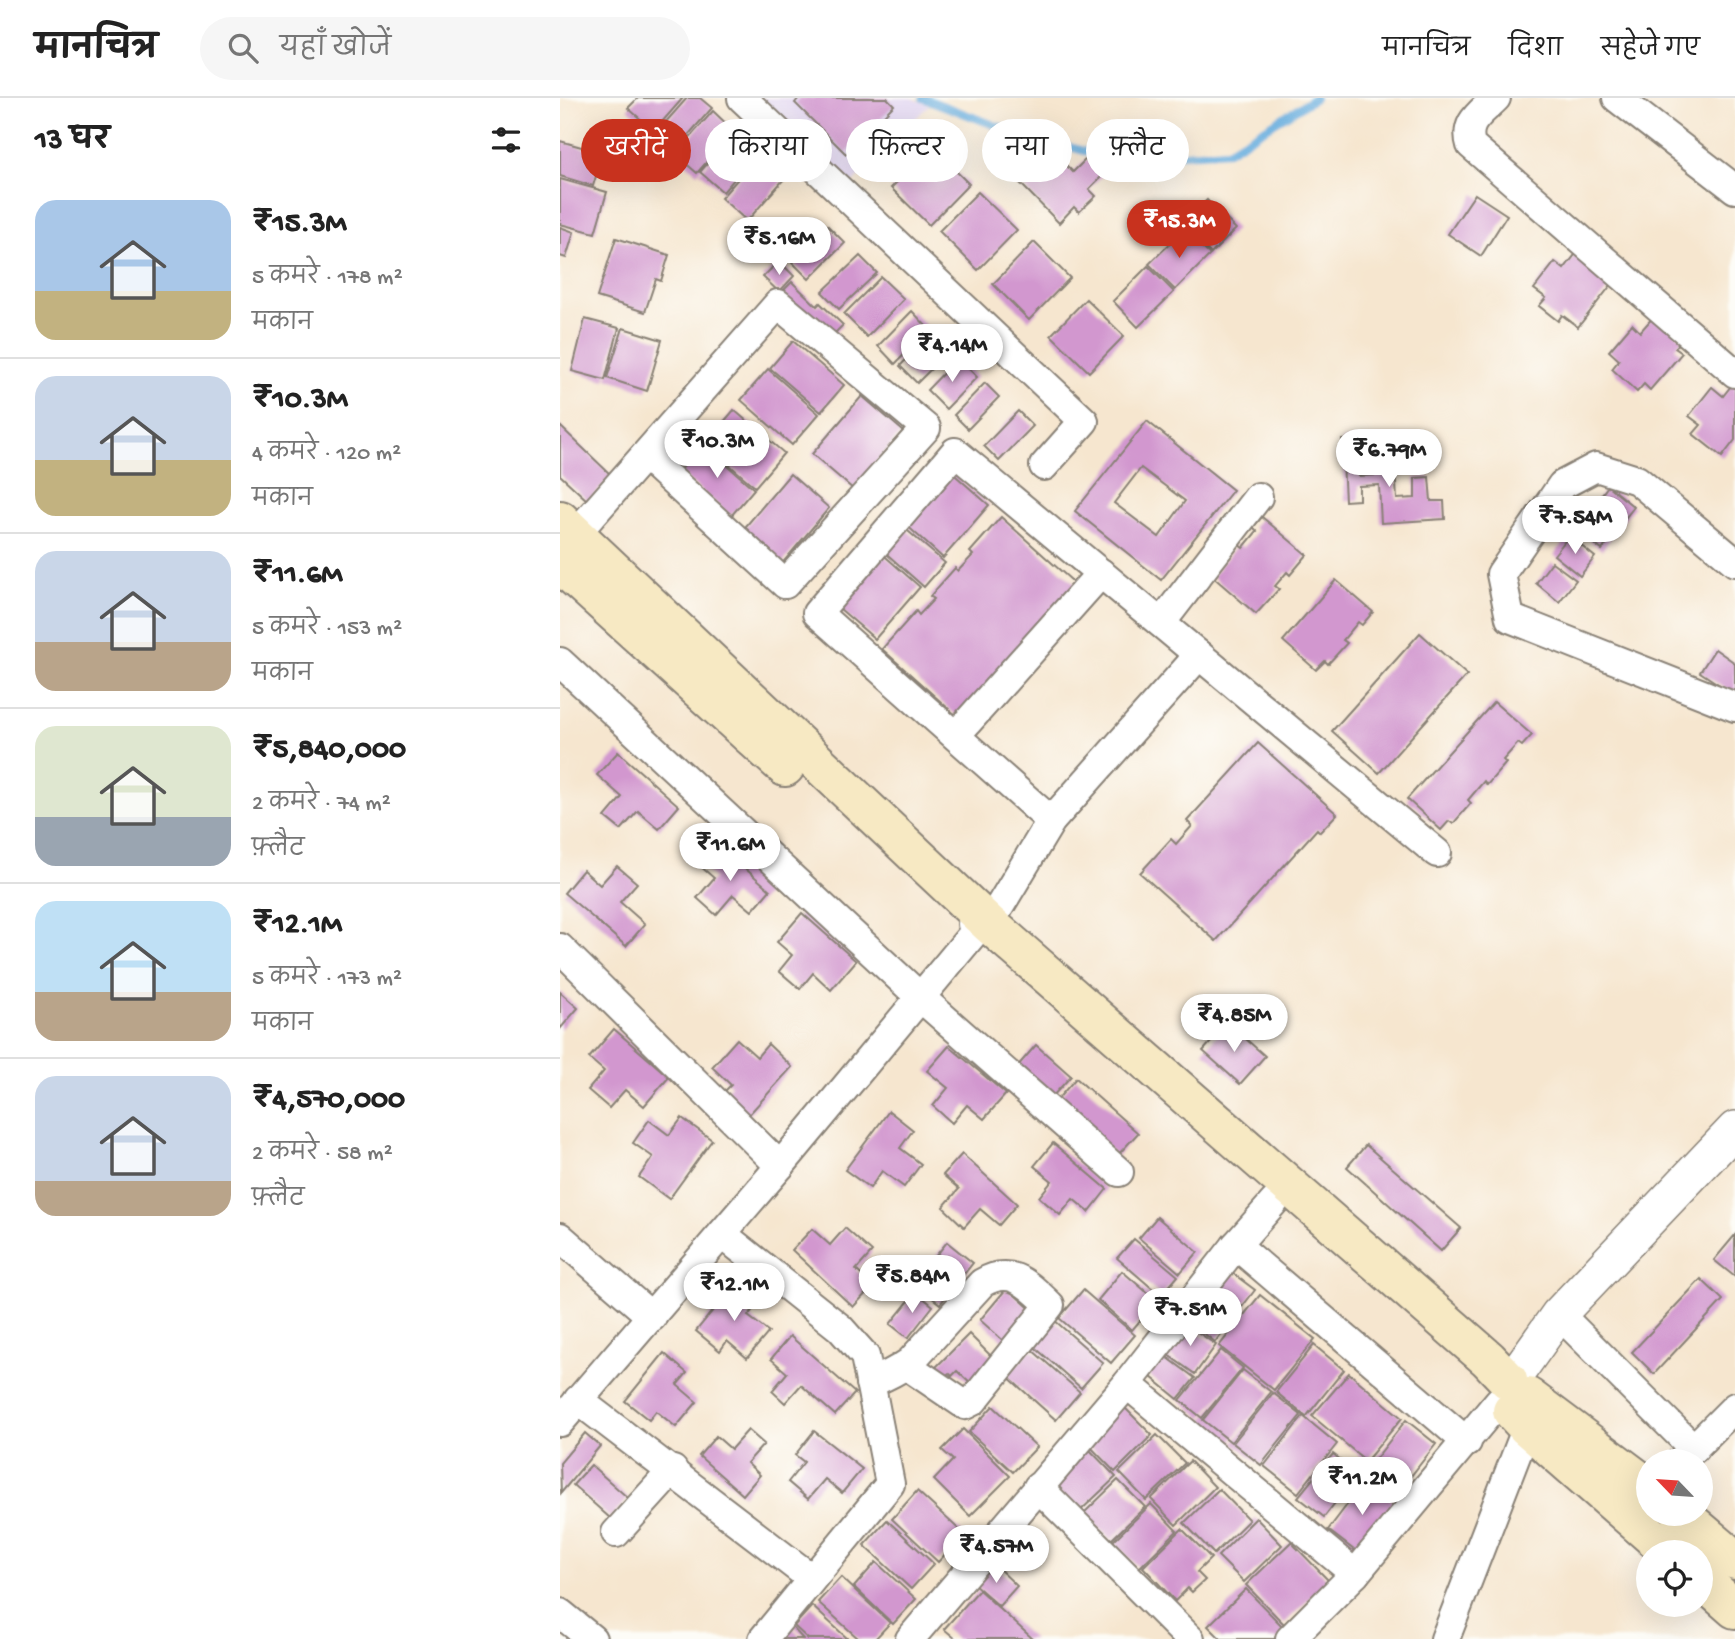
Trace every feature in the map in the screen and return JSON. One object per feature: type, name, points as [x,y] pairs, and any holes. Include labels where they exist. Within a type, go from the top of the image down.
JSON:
[{"type":"main road","points":[[564,543],[973,927],[1274,1202],[1462,1369],[1514,1398],[1636,1479]]},
{"type":"main road","points":[[973,927],[1467,1341],[1514,1398],[1658,1540]]},
{"type":"main road","points":[[1695,1526],[1735,1560]]},
{"type":"main road","points":[[1713,1590],[1735,1609]]},
{"type":"street","points":[[742,98],[1084,421],[1044,466]]},
{"type":"street","points":[[1496,98],[1471,123],[1468,135],[1471,145],[1735,373]]},
{"type":"street","points":[[1617,98],[1735,189]]},
{"type":"street","points":[[564,543],[645,456],[778,304],[926,428],[785,584],[645,456]]},
{"type":"street","points":[[1051,821],[817,613],[955,452],[1437,853]]},
{"type":"street","points":[[1735,562],[1637,480],[1597,467],[1562,485],[1500,574],[1510,618],[1735,707]]},
{"type":"street","points":[[1161,623],[1258,497]]},
{"type":"street","points":[[956,735],[1101,573]]},
{"type":"street","points":[[560,1422],[780,1166],[920,997],[1051,821],[1199,655]]},
{"type":"street","points":[[560,662],[920,997],[1119,1172]]},
{"type":"street","points":[[560,948],[780,1166]]},
{"type":"street","points":[[1290,1639],[1355,1574],[1466,1442],[1514,1398],[1567,1322],[1735,1129]]},
{"type":"street","points":[[1567,1322],[1735,1163]]},
{"type":"street","points":[[910,1639],[1127,1384],[1236,1245],[1274,1202]]},
{"type":"street","points":[[722,1234],[840,1328],[865,1356],[890,1484],[763,1639]]},
{"type":"street","points":[[560,1237],[652,1317]]},
{"type":"street","points":[[1236,1245],[1466,1442]]},
{"type":"street","points":[[870,1383],[898,1371],[982,1283],[993,1277],[1007,1275],[1023,1280],[1050,1305],[973,1401],[965,1405],[906,1364]]},
{"type":"street","points":[[1567,1322],[1682,1449]]},
{"type":"street","points":[[1127,1384],[1355,1574]]},
{"type":"street","points":[[1446,1639],[1514,1398]]},
{"type":"street","points":[[578,1399],[811,1578]]},
{"type":"street","points":[[1693,1449],[1735,1407]]},
{"type":"street","points":[[616,1533],[673,1470]]},
{"type":"street","points":[[1038,1487],[1190,1639]]},
{"type":"street","points":[[560,1613],[592,1639]]},
{"type":"shaded area","points":[[747,98],[911,98],[929,105],[915,119],[846,119],[846,182],[854,182],[846,190],[832,177],[832,119],[770,119]]},
{"type":"building","points":[[638,98],[683,98],[665,119],[640,119],[628,108]]},
{"type":"building","points":[[687,98],[700,98],[712,108],[691,132],[691,119],[668,119]]},
{"type":"building","points":[[799,98],[887,98],[894,105],[880,119],[846,119],[846,154],[832,140],[832,119],[811,119],[795,103]]},
{"type":"building","points":[[713,111],[721,119],[706,119]]},
{"type":"building","points":[[705,120],[705,164],[697,173],[691,168],[691,136]]},
{"type":"building","points":[[560,141],[581,147],[581,182],[594,182],[593,186],[560,176]]},
{"type":"building","points":[[1086,159],[1086,182],[1096,182],[1089,189],[1096,196],[1079,212],[1074,207],[1059,223],[1019,182],[1072,182],[1072,171]]},
{"type":"building","points":[[560,179],[607,192],[595,233],[560,224]]},
{"type":"building","points":[[712,182],[732,182],[723,192]]},
{"type":"building","points":[[735,182],[781,182],[747,221],[721,198]]},
{"type":"building","points":[[897,182],[969,184],[929,225],[891,188]]},
{"type":"building","points":[[978,192],[1017,230],[978,270],[939,231]]},
{"type":"building","points":[[1475,194],[1507,215],[1481,256],[1448,234]]},
{"type":"building","points":[[1207,200],[1236,229],[1211,254],[1182,224]]},
{"type":"building","points":[[827,225],[845,243],[809,279],[791,261]]},
{"type":"building","points":[[560,227],[574,232],[566,258],[560,256]]},
{"type":"building","points":[[1184,230],[1210,255],[1175,290],[1149,264]]},
{"type":"building","points":[[616,238],[669,255],[661,281],[656,279],[645,312],[597,297]]},
{"type":"building","points":[[1034,242],[1070,278],[1029,320],[993,284]]},
{"type":"building","points":[[1578,251],[1615,280],[1578,327],[1562,315],[1558,321],[1539,306],[1546,298],[1534,289],[1555,262],[1564,269]]},
{"type":"building","points":[[860,256],[877,273],[839,309],[822,292]]},
{"type":"building","points":[[779,261],[794,276],[779,292],[763,277]]},
{"type":"building","points":[[1148,266],[1174,292],[1138,327],[1113,301]]},
{"type":"building","points":[[881,277],[904,299],[867,337],[844,314]]},
{"type":"building","points":[[792,282],[817,306],[820,303],[843,325],[829,339],[781,293]]},
{"type":"building","points":[[1086,299],[1124,336],[1089,372],[1051,335]]},
{"type":"building","points":[[912,311],[929,329],[895,364],[878,346]]},
{"type":"building","points":[[1655,315],[1683,339],[1675,348],[1682,353],[1650,390],[1644,384],[1637,392],[1612,369],[1619,360],[1609,351],[1632,324],[1640,332]]},
{"type":"building","points":[[585,319],[619,328],[605,380],[572,371]]},
{"type":"building","points":[[623,328],[662,340],[647,391],[607,378]]},
{"type":"building","points":[[935,329],[953,347],[917,383],[900,366]]},
{"type":"building","points":[[793,341],[844,385],[821,412],[770,368]]},
{"type":"building","points":[[958,358],[977,377],[946,409],[927,390]]},
{"type":"building","points":[[768,369],[819,414],[792,445],[741,400]]},
{"type":"building","points":[[1735,381],[1735,440],[1722,457],[1693,434],[1701,425],[1689,416],[1712,387],[1723,396]]},
{"type":"building","points":[[985,383],[999,397],[968,429],[954,415]]},
{"type":"building","points":[[862,396],[903,431],[853,489],[812,454]]},
{"type":"building","points":[[734,410],[784,453],[755,487],[705,444]]},
{"type":"building","points":[[1018,411],[1033,426],[999,461],[984,446]]},
{"type":"building","points":[[1147,421],[1233,490],[1161,580],[1075,511]],"holes":[[[1141,468],[1185,501],[1159,537],[1114,503]]]},
{"type":"building","points":[[560,426],[612,476],[588,501],[560,475]]},
{"type":"building","points":[[1358,439],[1359,476],[1377,475],[1376,454],[1394,453],[1397,499],[1415,498],[1415,478],[1429,477],[1431,501],[1444,501],[1445,519],[1381,523],[1379,485],[1359,486],[1359,500],[1345,501],[1342,440]]},
{"type":"building","points":[[703,444],[754,489],[731,516],[679,472]]},
{"type":"building","points":[[949,470],[989,505],[943,558],[904,523]]},
{"type":"building","points":[[790,474],[829,508],[780,566],[741,532]]},
{"type":"building","points":[[1608,486],[1634,507],[1618,527],[1592,507]]},
{"type":"building","points":[[1588,514],[1614,534],[1602,550],[1576,530]]},
{"type":"building","points":[[1001,517],[1081,589],[959,718],[882,649],[916,611],[919,615],[934,599],[930,596],[955,568],[958,571],[973,555],[970,552]]},
{"type":"building","points":[[1262,517],[1307,555],[1290,575],[1287,572],[1275,586],[1279,589],[1256,614],[1212,576],[1238,544],[1243,548],[1257,531],[1253,527]]},
{"type":"building","points":[[901,525],[945,563],[924,587],[880,548]]},
{"type":"building","points":[[1569,536],[1595,557],[1580,576],[1554,555]]},
{"type":"building","points":[[879,551],[920,587],[875,639],[833,603]]},
{"type":"building","points":[[1552,562],[1576,580],[1559,602],[1536,583]]},
{"type":"building","points":[[1336,580],[1373,612],[1362,625],[1358,622],[1343,640],[1347,643],[1328,664],[1325,661],[1316,670],[1283,641]]},
{"type":"building","points":[[1420,633],[1467,675],[1379,773],[1332,731]]},
{"type":"building","points":[[1715,649],[1735,663],[1735,695],[1700,672]]},
{"type":"building","points":[[1494,702],[1532,735],[1522,746],[1518,743],[1503,760],[1506,763],[1487,785],[1484,781],[1468,800],[1471,803],[1453,824],[1449,821],[1441,830],[1407,799]]},
{"type":"building","points":[[1258,743],[1337,814],[1320,832],[1317,829],[1216,941],[1140,873],[1171,839],[1176,844],[1192,826],[1187,821]]},
{"type":"building","points":[[618,752],[679,806],[659,829],[638,811],[621,830],[605,817],[622,797],[597,775]]},
{"type":"building","points":[[718,845],[770,890],[752,911],[733,895],[716,915],[697,898],[714,878],[700,866]]},
{"type":"building","points":[[617,866],[637,883],[620,902],[645,924],[626,946],[564,893],[583,870],[600,885]]},
{"type":"building","points":[[802,913],[856,961],[831,990],[813,973],[800,989],[779,971],[792,955],[777,942]]},
{"type":"building","points":[[560,992],[578,1008],[560,1029]]},
{"type":"building","points":[[1228,1023],[1265,1056],[1240,1084],[1203,1051]]},
{"type":"building","points":[[614,1029],[669,1077],[644,1106],[625,1090],[609,1108],[588,1090],[604,1071],[589,1058]]},
{"type":"building","points":[[737,1039],[757,1057],[768,1044],[792,1067],[744,1120],[719,1097],[731,1085],[712,1067]]},
{"type":"building","points":[[1036,1045],[1071,1076],[1051,1098],[1016,1068]]},
{"type":"building","points":[[949,1046],[1006,1094],[984,1119],[967,1105],[952,1123],[933,1106],[948,1088],[927,1071]]},
{"type":"building","points":[[1076,1078],[1138,1133],[1117,1156],[1056,1101]]},
{"type":"building","points":[[889,1111],[913,1130],[900,1148],[921,1164],[904,1187],[882,1171],[870,1188],[845,1170]]},
{"type":"building","points":[[682,1118],[712,1140],[669,1199],[639,1177],[653,1157],[633,1143],[649,1120],[669,1135]]},
{"type":"building","points":[[1053,1143],[1107,1189],[1089,1212],[1073,1199],[1060,1215],[1039,1197],[1052,1181],[1034,1166]]},
{"type":"building","points":[[1366,1145],[1461,1228],[1441,1251],[1347,1167]]},
{"type":"building","points":[[962,1154],[1017,1204],[999,1225],[980,1209],[964,1227],[943,1207],[959,1189],[943,1175]]},
{"type":"building","points":[[1157,1217],[1198,1252],[1180,1273],[1139,1238]]},
{"type":"building","points":[[845,1228],[872,1252],[856,1270],[873,1286],[853,1307],[792,1250],[812,1229],[830,1245]]},
{"type":"building","points":[[1735,1235],[1735,1277],[1714,1260]]},
{"type":"building","points":[[1134,1239],[1178,1276],[1161,1296],[1117,1258]]},
{"type":"building","points":[[947,1242],[973,1263],[940,1304],[914,1283]]},
{"type":"building","points":[[1227,1269],[1255,1290],[1215,1342],[1188,1321]]},
{"type":"building","points":[[1122,1271],[1157,1301],[1132,1330],[1098,1300]]},
{"type":"building","points":[[1701,1279],[1723,1300],[1654,1374],[1632,1352]]},
{"type":"building","points":[[735,1283],[759,1302],[748,1316],[769,1332],[747,1358],[727,1341],[720,1351],[696,1331]]},
{"type":"building","points":[[1007,1288],[1034,1312],[1007,1344],[980,1320]]},
{"type":"building","points":[[1083,1290],[1135,1335],[1111,1363],[1059,1318]]},
{"type":"building","points":[[916,1292],[933,1306],[908,1338],[890,1324]]},
{"type":"building","points":[[1260,1295],[1315,1339],[1274,1390],[1219,1346]]},
{"type":"building","points":[[1053,1319],[1103,1363],[1081,1388],[1031,1344]]},
{"type":"building","points":[[1185,1323],[1216,1345],[1195,1374],[1164,1352]]},
{"type":"building","points":[[969,1334],[997,1362],[973,1386],[957,1371],[942,1379],[933,1370]]},
{"type":"building","points":[[790,1336],[855,1393],[835,1415],[801,1385],[785,1403],[772,1391],[787,1373],[771,1359]]},
{"type":"building","points":[[1314,1345],[1344,1370],[1306,1417],[1276,1392]]},
{"type":"building","points":[[1031,1349],[1080,1392],[1056,1420],[1007,1376]]},
{"type":"building","points":[[1221,1350],[1243,1368],[1202,1418],[1180,1400]]},
{"type":"building","points":[[1160,1352],[1195,1378],[1178,1399],[1145,1372]]},
{"type":"building","points":[[664,1353],[687,1373],[677,1385],[697,1402],[676,1427],[656,1411],[649,1420],[625,1401]]},
{"type":"building","points":[[1243,1370],[1271,1392],[1231,1442],[1203,1420]]},
{"type":"building","points":[[1349,1373],[1402,1418],[1366,1461],[1312,1416]]},
{"type":"building","points":[[1273,1393],[1301,1415],[1261,1465],[1233,1443]]},
{"type":"building","points":[[1120,1403],[1152,1435],[1115,1472],[1083,1439]]},
{"type":"building","points":[[993,1406],[1037,1447],[1013,1472],[969,1432]]},
{"type":"building","points":[[1303,1416],[1337,1444],[1298,1493],[1264,1466]]},
{"type":"building","points":[[1406,1420],[1436,1444],[1400,1490],[1370,1466]]},
{"type":"building","points":[[963,1429],[1010,1476],[970,1516],[934,1480],[953,1460],[942,1450]]},
{"type":"building","points":[[748,1430],[764,1444],[747,1463],[760,1475],[743,1495],[699,1456],[716,1436],[731,1449]]},
{"type":"building","points":[[814,1431],[862,1469],[842,1493],[825,1479],[808,1499],[788,1482],[804,1462],[795,1455]]},
{"type":"building","points":[[585,1433],[600,1446],[561,1493],[560,1463]]},
{"type":"building","points":[[1157,1435],[1185,1463],[1146,1500],[1119,1472]]},
{"type":"building","points":[[1084,1444],[1116,1477],[1078,1513],[1047,1481]]},
{"type":"building","points":[[1333,1454],[1358,1473],[1324,1517],[1298,1497]]},
{"type":"building","points":[[1190,1461],[1215,1487],[1176,1525],[1151,1499]]},
{"type":"building","points":[[591,1465],[628,1498],[610,1518],[573,1485]]},
{"type":"building","points":[[1118,1480],[1145,1507],[1111,1540],[1084,1513]]},
{"type":"building","points":[[1366,1480],[1397,1504],[1358,1553],[1328,1530]]},
{"type":"building","points":[[1219,1489],[1249,1520],[1214,1554],[1184,1523]]},
{"type":"building","points":[[917,1491],[964,1534],[938,1562],[892,1519]]},
{"type":"building","points":[[1151,1504],[1177,1531],[1139,1568],[1113,1541]]},
{"type":"building","points":[[1256,1518],[1282,1545],[1244,1582],[1218,1556]]},
{"type":"building","points":[[887,1520],[934,1564],[911,1589],[864,1545]]},
{"type":"building","points":[[1182,1529],[1211,1558],[1197,1572],[1205,1580],[1192,1592],[1188,1588],[1175,1601],[1143,1567]]},
{"type":"building","points":[[1291,1542],[1328,1580],[1284,1624],[1246,1585]]},
{"type":"building","points":[[876,1562],[916,1599],[893,1624],[854,1587]]},
{"type":"building","points":[[993,1563],[1017,1586],[999,1606],[974,1584]]},
{"type":"building","points":[[841,1577],[890,1623],[875,1639],[859,1639],[818,1602]]},
{"type":"building","points":[[1246,1589],[1287,1631],[1279,1639],[1221,1639],[1208,1626]]},
{"type":"building","points":[[979,1590],[1033,1639],[956,1639],[944,1629]]},
{"type":"building","points":[[812,1606],[848,1639],[808,1639],[794,1626]]},
{"type":"building","points":[[791,1626],[803,1639],[777,1639]]},
{"type":"waterway","points":[[923,98],[994,125],[1111,159],[1228,151],[1315,98]]}]
